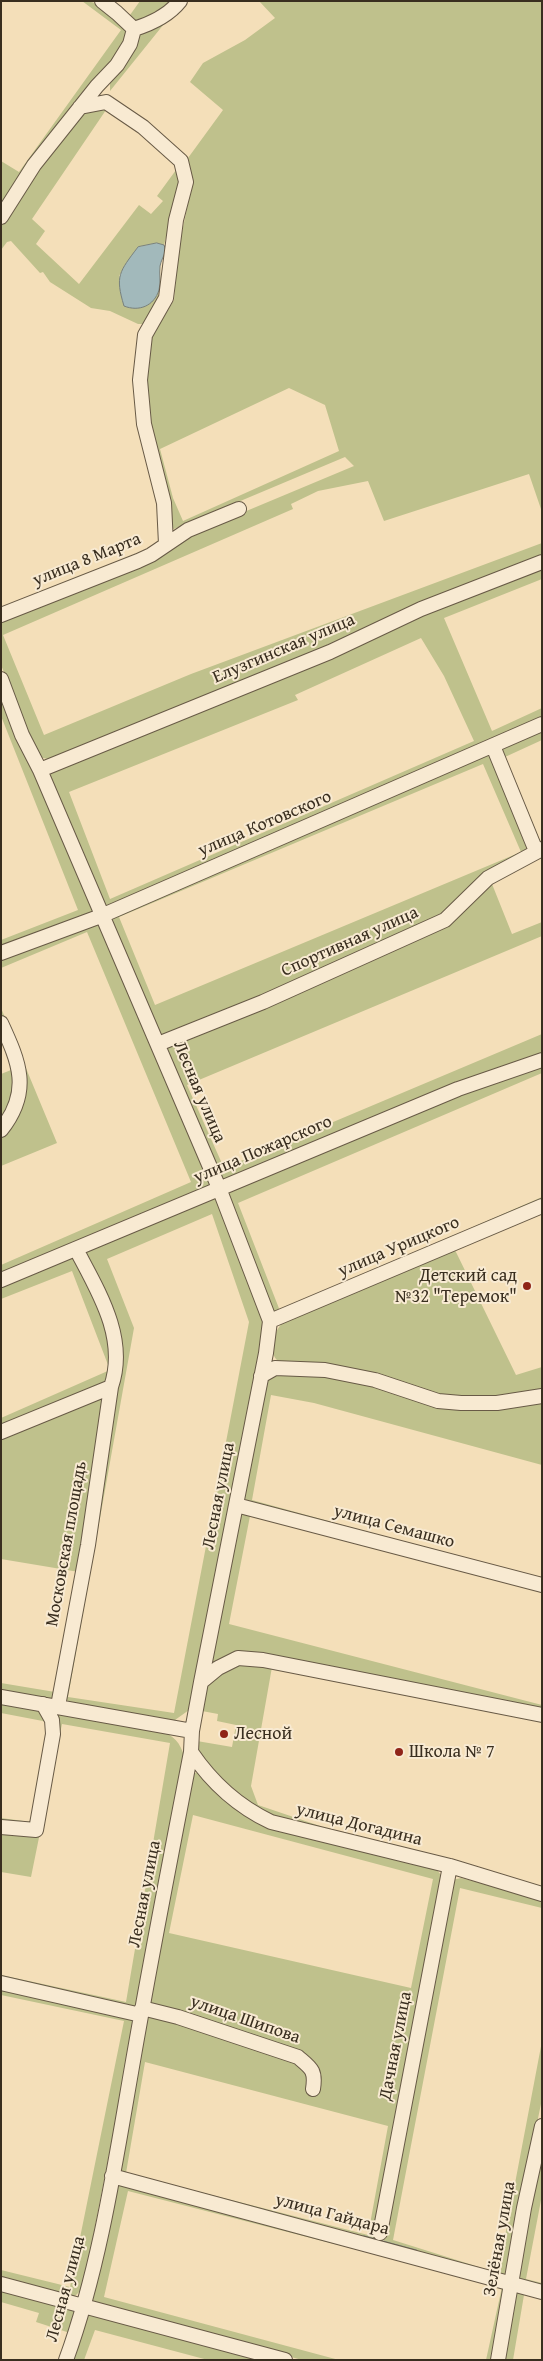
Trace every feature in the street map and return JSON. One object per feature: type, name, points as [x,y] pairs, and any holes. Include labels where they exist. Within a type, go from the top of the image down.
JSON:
[{"type":"street","points":[[102,1],[134,29]]},
{"type":"street","points":[[134,29],[160,17],[174,8],[180,1]]},
{"type":"street","points":[[1,217],[34,165],[80,107],[117,65],[130,44],[134,29]]},
{"type":"street","points":[[103,81],[106,102]]},
{"type":"street","points":[[80,107],[106,102],[143,127],[181,161],[186,182],[176,220],[166,298],[145,335],[140,380],[144,424],[164,503],[166,544]]},
{"type":"street","name":"улица 8 Марта","points":[[1,614],[138,561],[151,555],[188,530],[239,509]]},
{"type":"street","name":"Елузгинская улица","points":[[40,770],[330,652],[421,609],[542,562]]},
{"type":"street","name":"Лесная улица","points":[[1,678],[22,734],[40,770],[219,1188],[270,1322],[266,1353],[201,1682],[192,1731],[191,1752],[141,2011],[112,2176],[84,2304],[66,2360]]},
{"type":"street","name":"улица Котовского","points":[[1,953],[72,925],[101,916],[542,724]]},
{"type":"street","points":[[494,746],[539,850]]},
{"type":"street","name":"Спортивная улица","points":[[158,1044],[264,1002],[445,920],[488,878],[539,850]]},
{"type":"street","points":[[1,1023],[17,1058],[21,1087],[9,1120],[1,1130]]},
{"type":"street","name":"улица Пожарского","points":[[1,1280],[458,1089],[542,1060]]},
{"type":"street","name":"улица Урицкого","points":[[270,1322],[542,1206]]},
{"type":"street","name":"Московская площадь","points":[[58,1706],[88,1545],[111,1387],[116,1373],[117,1346],[102,1299],[76,1249]]},
{"type":"street","points":[[266,1353],[275,1368]]},
{"type":"street","points":[[261,1376],[275,1368],[325,1370],[375,1380],[438,1401],[498,1403],[542,1396]]},
{"type":"street","points":[[1,1432],[111,1387]]},
{"type":"street","name":"улица Семашко","points":[[236,1505],[542,1585]]},
{"type":"street","points":[[201,1682],[218,1668],[238,1658],[263,1660],[542,1715]]},
{"type":"street","points":[[1,1697],[192,1731]]},
{"type":"street","points":[[1,1827],[36,1830],[53,1734],[52,1720],[43,1704]]},
{"type":"street","name":"улица Догадина","points":[[191,1752],[224,1792],[248,1810],[271,1822],[450,1866],[542,1894]]},
{"type":"street","name":"Дачная улица","points":[[380,2234],[450,1866]]},
{"type":"street","points":[[1,1983],[141,2011]]},
{"type":"street","name":"улица Шипова","points":[[141,2011],[178,2017],[298,2057],[310,2066],[315,2076],[313,2089]]},
{"type":"street","name":"Зелёная улица","points":[[498,2360],[524,2208],[542,2126]]},
{"type":"street","name":"улица Гайдара","points":[[112,2176],[542,2292]]},
{"type":"street","points":[[1,2284],[84,2304],[92,2309],[119,2314],[285,2360]]},
{"type":"green space","points":[[82,1],[97,4],[114,16],[128,32],[125,43],[1,211],[1,161],[19,172],[121,30]]},
{"type":"green space","points":[[140,1],[175,1],[135,24],[130,15]]},
{"type":"green space","points":[[259,1],[542,1],[542,512],[529,474],[384,521],[368,481],[318,491],[291,504],[293,509],[3,635],[44,735],[191,674],[542,543],[542,557],[330,648],[52,760],[39,757],[1,665],[1,619],[189,535],[354,466],[345,457],[169,531],[149,423],[146,380],[150,340],[174,300],[178,250],[193,181],[188,158],[223,110],[190,82],[203,63],[245,40],[275,18]],"holes":[[[289,388],[325,405],[339,451],[183,521],[173,498],[160,449]]]},
{"type":"green space","points":[[172,14],[110,91],[110,80],[137,32]]},
{"type":"green space","points":[[102,107],[106,110],[32,219],[45,231],[36,244],[79,284],[139,205],[151,214],[163,201],[157,196],[176,170],[180,183],[164,245],[157,243],[138,247],[119,276],[154,300],[159,291],[154,308],[143,324],[138,324],[110,311],[91,308],[50,282],[43,272],[40,273],[11,241],[7,242],[1,250],[1,224],[38,167],[81,111]]},
{"type":"green space","points":[[542,566],[542,579],[444,618],[492,731],[542,708],[542,719],[104,910],[48,778],[55,768]],"holes":[[[421,638],[444,676],[474,741],[110,899],[69,792],[298,700],[295,695]]]},
{"type":"green space","points":[[1,691],[96,912],[1,950],[1,940],[78,910],[1,716]]},
{"type":"green space","points":[[542,728],[542,740],[505,757],[541,843],[538,847],[497,748]]},
{"type":"green space","points":[[492,750],[533,849],[442,918],[263,999],[159,1039],[106,916]],"holes":[[[483,764],[521,852],[155,1005],[119,917]]]},
{"type":"green space","points":[[490,879],[512,934],[542,922],[542,936],[187,1085],[224,1168],[542,1034],[542,1057],[222,1184],[163,1046],[449,921]]},
{"type":"green space","points":[[99,919],[213,1187],[1,1277],[1,1265],[191,1182],[87,932],[1,968],[1,956]]},
{"type":"green space","points":[[1,1008],[57,1143],[1,1166],[1,1134],[11,1121],[19,1056],[1,1015]]},
{"type":"green space","points":[[11,1056],[18,1087],[1,1125],[1,1074],[11,1070]]},
{"type":"green space","points":[[542,1062],[542,1073],[238,1203],[280,1311],[542,1197],[542,1203],[282,1314],[273,1314],[225,1191],[458,1092]]},
{"type":"green space","points":[[216,1195],[260,1310],[263,1323],[264,1338],[189,1710],[175,1720],[162,1721],[62,1701],[120,1346],[80,1251]],"holes":[[[212,1214],[249,1322],[174,1713],[68,1697],[134,1328],[107,1259]]]},
{"type":"green space","points":[[542,1210],[542,1214],[455,1250],[516,1375],[542,1367],[542,1390],[503,1397],[443,1398],[279,1362],[275,1358],[272,1348],[274,1338],[282,1323]]},
{"type":"green space","points":[[73,1254],[100,1300],[115,1347],[108,1385],[1,1428],[1,1418],[110,1370],[72,1271],[1,1299],[1,1284]]},
{"type":"green space","points":[[304,1371],[371,1385],[407,1397],[542,1401],[542,1465],[314,1403],[271,1395],[252,1500],[542,1580],[248,1503],[244,1497],[267,1378],[277,1373]]},
{"type":"green space","points":[[108,1392],[86,1544],[55,1701],[1,1692],[1,1683],[55,1692],[79,1572],[1,1559],[1,1435]]},
{"type":"green space","points":[[251,1512],[542,1588],[542,1592],[250,1516],[229,1624],[542,1705],[542,1711],[263,1655],[210,1667],[238,1521],[243,1514]]},
{"type":"green space","points":[[238,1664],[272,1667],[251,1786],[258,1805],[320,1826],[320,1830],[286,1822],[255,1808],[220,1780],[196,1747],[197,1741],[232,1747],[236,1725],[217,1721],[218,1714],[202,1711],[206,1692],[211,1681]]},
{"type":"green space","points":[[1,1703],[161,1731],[173,1737],[181,1747],[184,1756],[136,2007],[1,1979],[1,1975],[126,2002],[170,1743],[62,1724],[31,1877],[1,1872],[1,1818],[31,1822],[48,1722],[1,1713]]},
{"type":"green space","points":[[199,1772],[229,1804],[262,1824],[299,1836],[437,1870],[441,1875],[374,2240],[121,2172],[118,2165],[147,2015],[312,2063],[149,2004],[192,1774]],"holes":[[[193,1815],[433,1879],[411,1988],[169,1933]],[[145,2062],[388,2126],[368,2235],[126,2173]]]},
{"type":"green space","points":[[461,1878],[542,1899],[542,1908],[460,1888],[393,2240],[498,2273],[542,2041],[542,2099],[507,2269],[505,2275],[499,2277],[383,2245],[452,1880]]},
{"type":"green space","points":[[1,1987],[135,2021],[83,2288],[74,2297],[1,2278],[1,2270],[70,2287],[124,2021],[1,1995]]},
{"type":"green space","points":[[542,2144],[542,2195],[526,2279],[542,2283],[542,2289],[517,2280]]},
{"type":"green space","points":[[121,2183],[505,2286],[492,2360],[486,2360],[502,2287],[128,2191],[104,2297],[339,2360],[302,2360],[91,2302],[115,2187]]},
{"type":"green space","points":[[1,2289],[72,2306],[75,2312],[70,2333],[36,2322],[39,2313],[1,2302]]},
{"type":"green space","points":[[517,2290],[542,2295],[542,2299],[524,2295],[513,2360],[502,2360],[513,2295]]},
{"type":"green space","points":[[91,2315],[271,2360],[208,2360],[95,2330],[84,2360],[70,2360],[85,2317]]},
{"type":"water","points":[[157,243],[164,245],[166,251],[160,266],[160,287],[157,296],[150,304],[140,308],[124,306],[119,281],[123,269],[138,247]]},
{"type":"waterway","points":[[364,2237],[416,2251]]},
{"type":"place","name":"Детский сад №32 \"Теремок\"","points":[[527,1286]]},
{"type":"place","name":"Лесной","points":[[224,1734]]},
{"type":"place","name":"Школа № 7","points":[[399,1752]]}]
